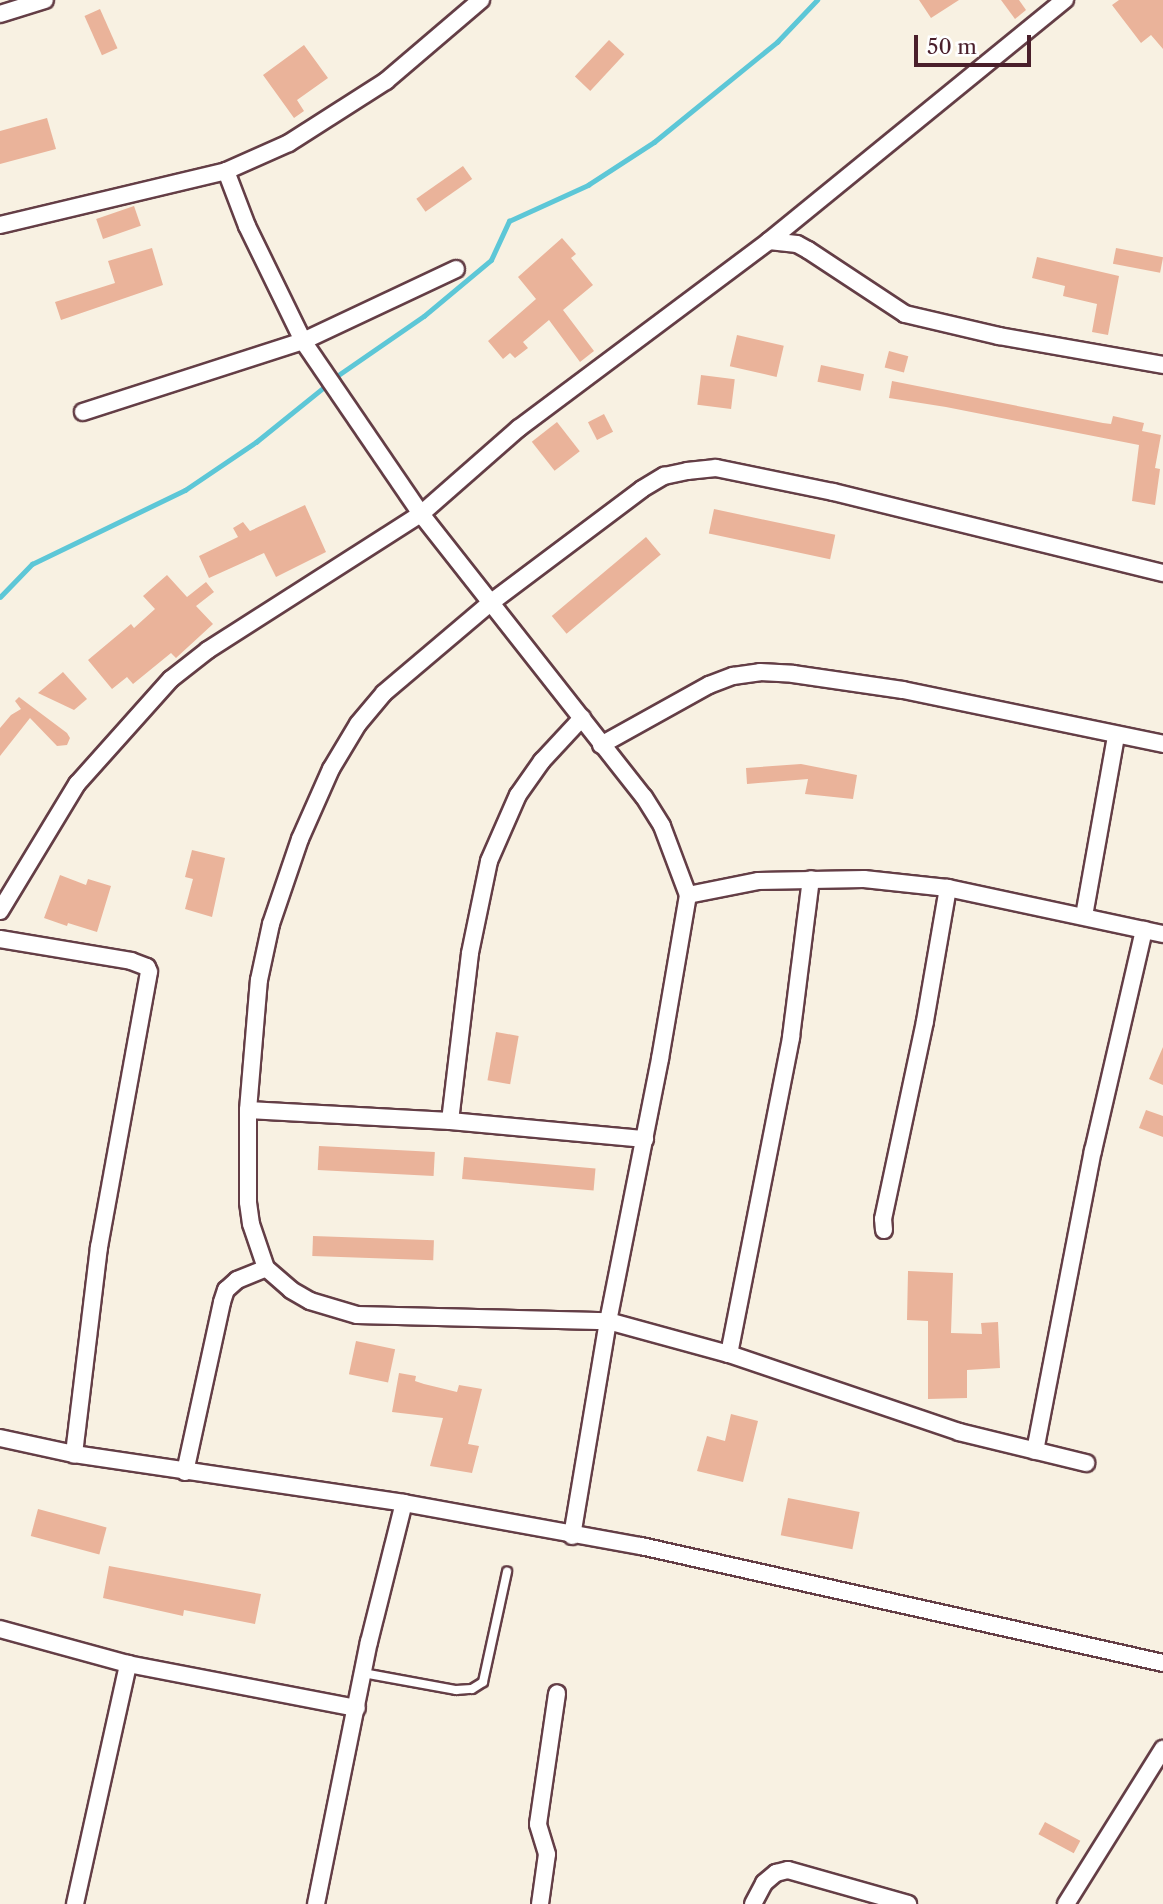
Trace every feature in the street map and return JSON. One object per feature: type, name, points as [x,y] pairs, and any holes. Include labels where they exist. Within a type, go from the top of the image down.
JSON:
[{"type":"street","points":[[0,14],[44,0]]},
{"type":"street","points":[[0,225],[226,171],[304,135],[386,81],[481,0]]},
{"type":"street","points":[[0,911],[77,784],[171,679],[208,650],[421,514],[519,428],[769,241],[1065,0]]},
{"type":"street","points":[[226,171],[247,226],[303,341],[421,514],[489,604],[644,797],[662,826],[688,895],[645,1139],[608,1321],[572,1536]]},
{"type":"street","points":[[769,241],[797,244],[905,314],[999,336],[1163,365]]},
{"type":"street","points":[[83,412],[303,341],[456,269]]},
{"type":"street","points":[[1086,1464],[959,1432],[729,1354],[608,1321],[357,1315],[310,1301],[291,1290],[266,1268],[251,1224],[248,1202],[248,1110],[259,980],[271,924],[300,839],[331,769],[358,724],[384,693],[489,604],[642,489],[664,477],[716,468],[927,513],[1163,573]]},
{"type":"street","points":[[601,745],[709,685],[733,676],[760,672],[793,674],[903,690],[1163,744]]},
{"type":"street","points":[[450,1121],[471,953],[489,861],[518,795],[542,761],[582,718]]},
{"type":"street","points":[[1084,916],[1116,736]]},
{"type":"street","points":[[729,1354],[791,1037],[811,879]]},
{"type":"street","points":[[688,895],[758,881],[864,879],[947,888],[1163,934]]},
{"type":"street","points":[[884,1230],[883,1219],[925,1021],[947,888]]},
{"type":"street","points":[[1035,1451],[1093,1151],[1144,930]]},
{"type":"street","points":[[0,939],[131,961],[147,967],[149,972],[99,1247],[74,1454]]},
{"type":"street","points":[[248,1110],[450,1121],[645,1139]]},
{"type":"street","points":[[185,1472],[226,1290],[237,1280],[266,1268]]},
{"type":"street","points":[[0,1438],[74,1454],[404,1503],[572,1536],[641,1545],[1163,1664]]},
{"type":"street","points":[[316,1904],[363,1673],[404,1503]]},
{"type":"street","points":[[0,1629],[128,1664],[357,1708]]},
{"type":"street","points":[[75,1904],[128,1664]]},
{"type":"street","points":[[540,1904],[547,1854],[538,1824],[557,1693]]},
{"type":"street","points":[[1066,1904],[1163,1749]]},
{"type":"street","points":[[753,1904],[764,1883],[776,1873],[788,1870],[908,1904]]},
{"type":"lane","points":[[363,1673],[456,1690],[472,1689],[483,1682],[507,1572]]},
{"type":"building","points":[[919,0],[959,0],[931,18]]},
{"type":"building","points":[[1001,0],[1019,0],[1026,10],[1015,19]]},
{"type":"building","points":[[1119,0],[1163,0],[1163,49],[1151,35],[1141,43],[1112,5]]},
{"type":"building","points":[[100,9],[117,48],[102,55],[84,16]]},
{"type":"building","points":[[609,40],[624,54],[590,91],[575,77]]},
{"type":"building","points":[[304,45],[328,78],[297,100],[304,111],[294,118],[263,75]]},
{"type":"building","points":[[47,118],[56,149],[0,164],[0,131]]},
{"type":"building","points":[[463,166],[472,179],[425,212],[416,199]]},
{"type":"building","points":[[134,206],[141,226],[103,239],[96,219]]},
{"type":"building","points":[[562,238],[576,254],[571,258],[593,285],[563,310],[594,351],[580,362],[549,320],[523,342],[528,348],[515,358],[510,353],[503,359],[488,341],[536,299],[518,277]]},
{"type":"building","points":[[152,248],[163,285],[61,320],[55,302],[115,283],[108,261]]},
{"type":"building","points":[[1116,248],[1163,257],[1160,273],[1113,264]]},
{"type":"building","points":[[1037,257],[1119,276],[1108,335],[1092,332],[1097,304],[1063,296],[1065,286],[1032,278]]},
{"type":"building","points":[[737,335],[784,346],[777,377],[730,366]]},
{"type":"building","points":[[889,351],[908,356],[904,373],[885,367]]},
{"type":"building","points":[[821,365],[864,374],[861,391],[817,382]]},
{"type":"building","points":[[701,375],[735,379],[731,409],[697,405]]},
{"type":"building","points":[[892,381],[1103,423],[1111,424],[1113,416],[1144,423],[1142,431],[1161,435],[1155,468],[1160,469],[1155,505],[1132,501],[1139,445],[889,398]]},
{"type":"building","points":[[604,414],[613,432],[597,440],[588,422]]},
{"type":"building","points":[[557,422],[580,451],[555,471],[532,442]]},
{"type":"building","points":[[305,505],[326,552],[276,577],[264,553],[209,578],[199,556],[238,537],[233,528],[243,522],[250,531]]},
{"type":"building","points":[[714,509],[835,535],[830,559],[709,533]]},
{"type":"building","points":[[646,537],[661,555],[567,634],[552,616]]},
{"type":"building","points":[[167,575],[187,597],[206,582],[214,592],[196,606],[213,624],[176,658],[171,653],[133,684],[127,677],[112,689],[88,660],[131,624],[134,628],[155,609],[143,596]]},
{"type":"building","points":[[63,672],[87,699],[74,710],[38,693]]},
{"type":"building","points":[[19,697],[67,733],[70,738],[67,745],[57,746],[30,718],[0,756],[0,728],[11,715],[21,709],[15,701]]},
{"type":"building","points":[[801,764],[857,775],[853,799],[805,794],[808,779],[747,784],[746,768]]},
{"type":"building","points":[[192,850],[225,858],[212,917],[185,909],[193,879],[185,877]]},
{"type":"building","points":[[60,875],[86,885],[88,879],[111,886],[97,932],[44,918]]},
{"type":"building","points":[[496,1032],[519,1036],[510,1084],[487,1080]]},
{"type":"building","points":[[1163,1047],[1163,1085],[1149,1079]]},
{"type":"building","points":[[1146,1110],[1163,1116],[1163,1137],[1139,1128]]},
{"type":"building","points":[[319,1146],[435,1152],[434,1176],[318,1170]]},
{"type":"building","points":[[464,1157],[595,1169],[594,1190],[462,1179]]},
{"type":"building","points":[[313,1236],[434,1240],[433,1260],[312,1256]]},
{"type":"building","points":[[908,1271],[953,1273],[951,1333],[982,1334],[981,1323],[998,1322],[1000,1368],[967,1370],[967,1398],[928,1399],[928,1321],[907,1320]]},
{"type":"building","points":[[356,1341],[395,1349],[388,1383],[349,1374]]},
{"type":"building","points":[[399,1373],[416,1376],[415,1381],[424,1384],[457,1392],[459,1385],[482,1389],[468,1444],[479,1446],[472,1473],[430,1466],[443,1418],[392,1412]]},
{"type":"building","points":[[731,1414],[758,1421],[743,1482],[697,1471],[707,1436],[725,1441]]},
{"type":"building","points":[[788,1498],[860,1512],[852,1549],[781,1535]]},
{"type":"building","points":[[38,1509],[107,1527],[99,1554],[31,1536]]},
{"type":"building","points":[[109,1566],[261,1594],[255,1624],[184,1610],[183,1616],[103,1598]]},
{"type":"building","points":[[1045,1822],[1080,1841],[1074,1853],[1038,1834]]},
{"type":"waterway","points":[[334,378],[424,316],[491,260],[509,221],[588,185],[654,142],[777,42],[817,0]]},
{"type":"waterway","points":[[0,597],[32,564],[185,490],[256,442],[328,384]]}]
